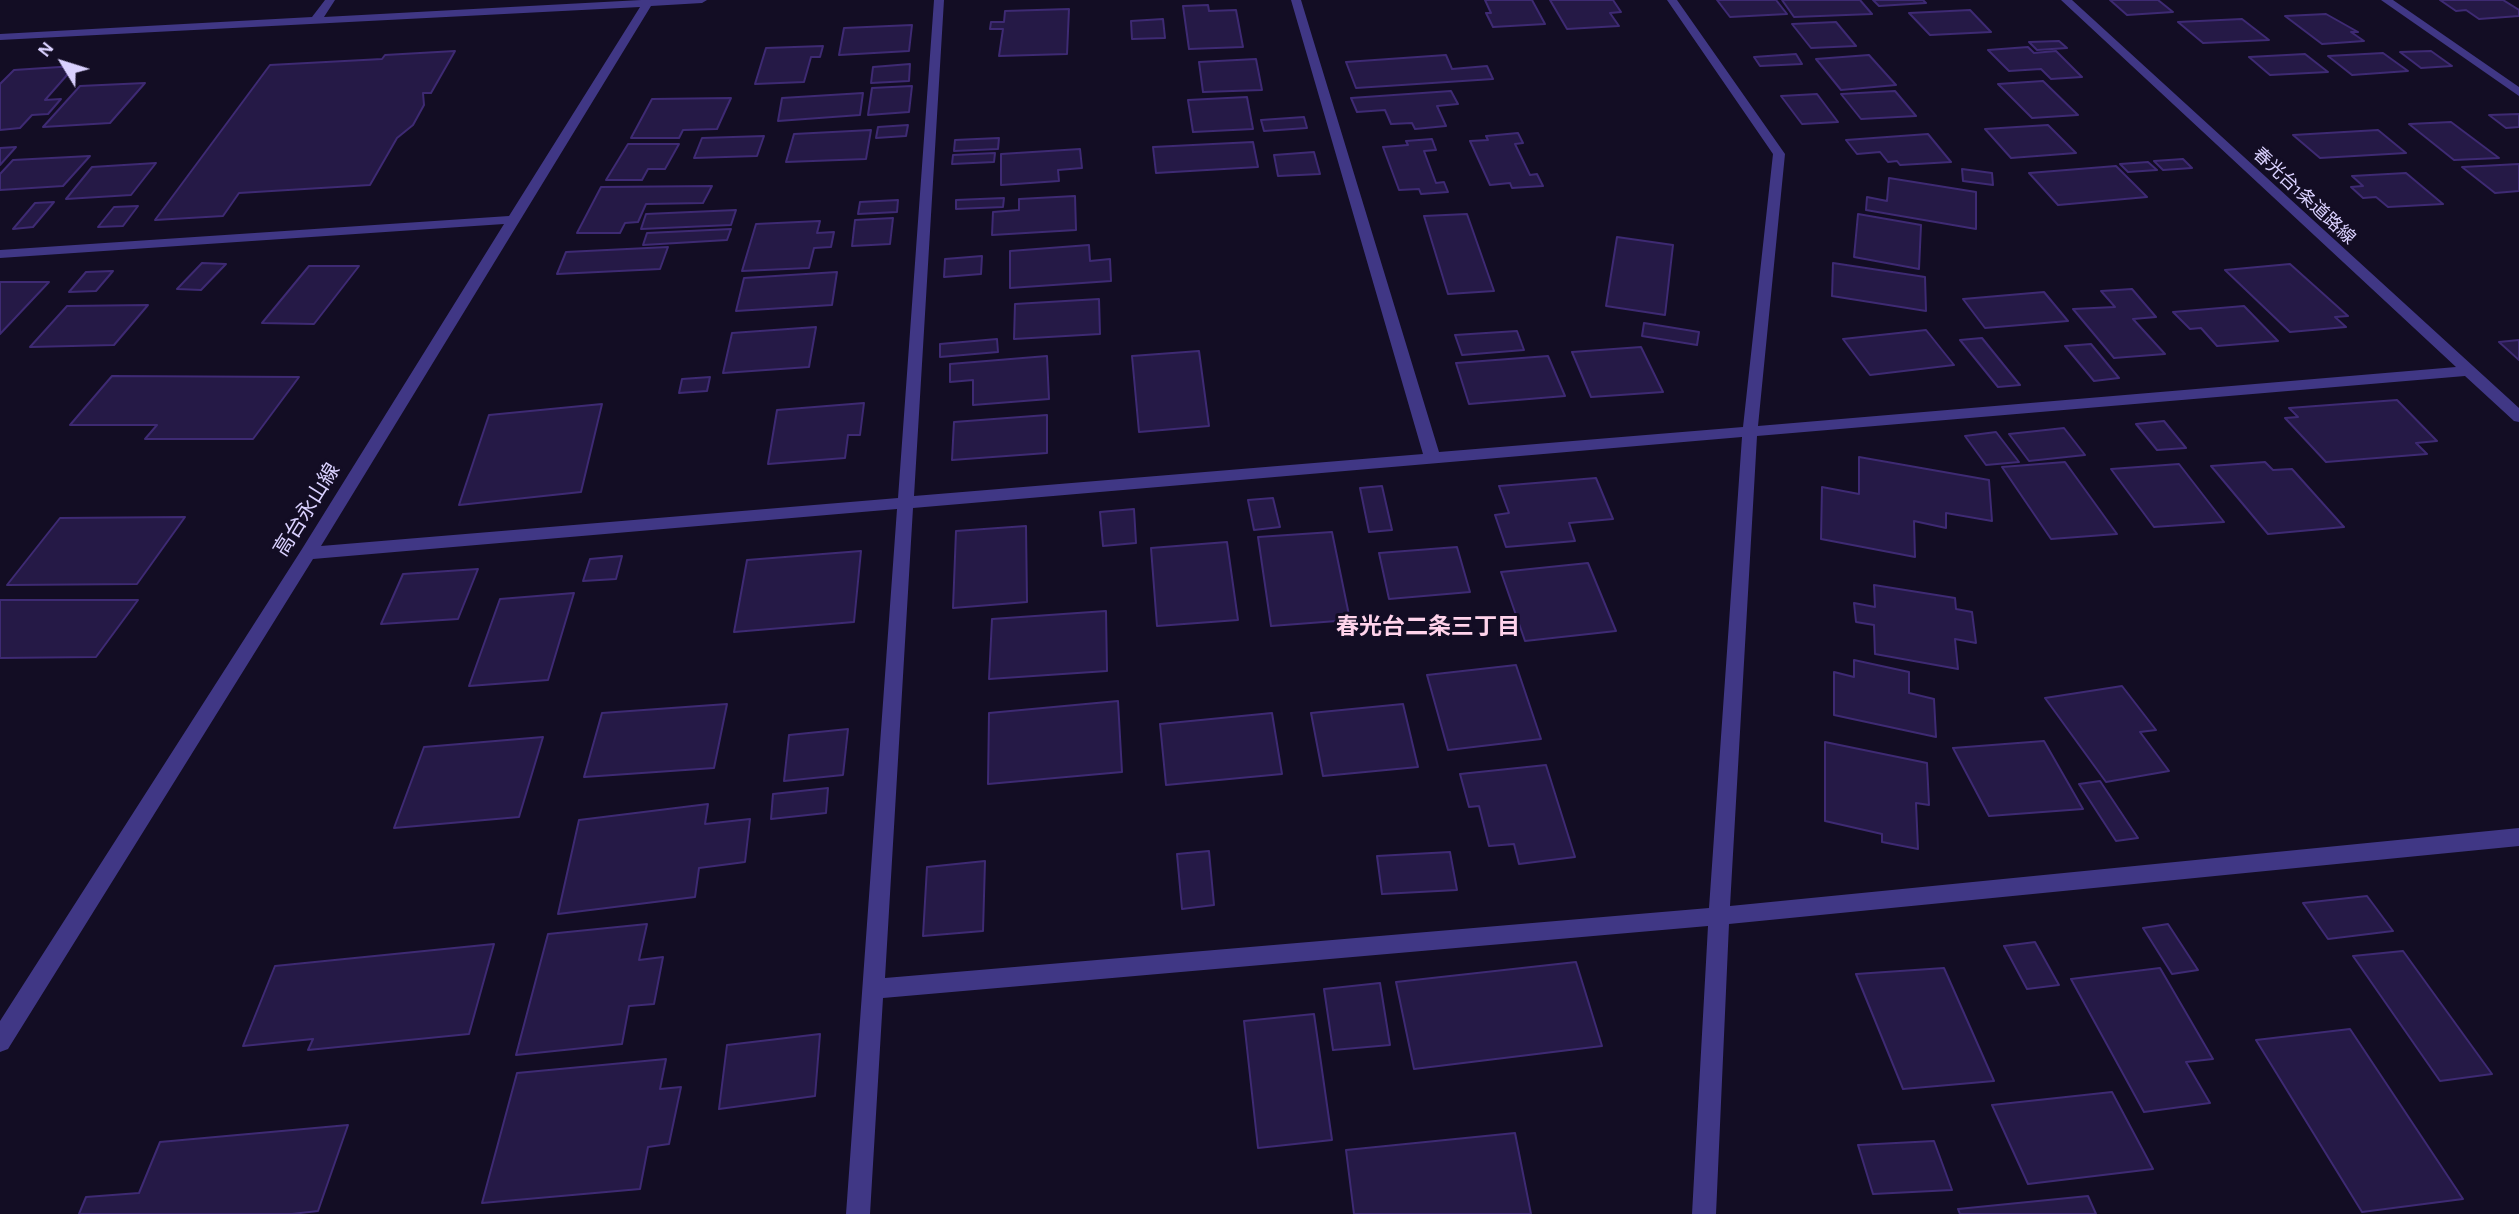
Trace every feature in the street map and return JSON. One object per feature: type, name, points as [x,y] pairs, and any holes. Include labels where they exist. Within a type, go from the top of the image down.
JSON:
[{"type":"street","points":[[315,21],[330,0]]},
{"type":"street","points":[[0,37],[702,0]]},
{"type":"street","points":[[858,1214],[939,0]]},
{"type":"street","points":[[1296,0],[1432,457]]},
{"type":"street","points":[[1672,0],[1779,154],[1750,431],[1719,916],[1704,1214]]},
{"type":"street","name":"春光台1条道路線","points":[[2066,0],[2519,417]]},
{"type":"street","points":[[2386,0],[2519,92]]},
{"type":"street","name":"高台永山線","points":[[0,1041],[308,553],[648,2]]},
{"type":"street","points":[[0,254],[512,220]]},
{"type":"street","points":[[308,553],[904,500],[2468,371]]},
{"type":"street","points":[[872,989],[1719,916],[2519,837]]},
{"type":"building","points":[[1485,0],[1532,0],[1545,24],[1493,27],[1486,13],[1491,13]]},
{"type":"building","points":[[1550,0],[1613,0],[1621,12],[1610,13],[1619,26],[1567,29]]},
{"type":"building","points":[[1717,0],[1776,0],[1787,14],[1730,17]]},
{"type":"building","points":[[1782,0],[1860,0],[1872,14],[1794,17]]},
{"type":"building","points":[[1873,0],[1923,0],[1926,3],[1879,6]]},
{"type":"building","points":[[2110,0],[2158,0],[2173,12],[2127,15]]},
{"type":"building","points":[[2440,0],[2503,0],[2519,10],[2519,16],[2479,19],[2466,10],[2456,11]]},
{"type":"building","points":[[1208,5],[1209,11],[1236,10],[1243,47],[1189,49],[1183,6]]},
{"type":"building","points":[[1069,9],[1067,54],[999,56],[1003,29],[990,29],[991,22],[1004,22],[1005,11]]},
{"type":"building","points":[[1970,10],[1991,32],[1930,35],[1909,13]]},
{"type":"building","points":[[2326,14],[2358,32],[2351,32],[2364,41],[2322,44],[2285,16]]},
{"type":"building","points":[[1163,19],[1165,38],[1132,39],[1131,21]]},
{"type":"building","points":[[2242,19],[2269,40],[2203,43],[2178,22]]},
{"type":"building","points":[[1836,22],[1856,46],[1811,48],[1792,24]]},
{"type":"building","points":[[912,25],[909,51],[839,55],[844,28]]},
{"type":"building","points":[[2059,41],[2067,48],[2037,50],[2029,42]]},
{"type":"building","points":[[823,46],[820,57],[811,57],[804,82],[755,84],[766,48]]},
{"type":"building","points":[[2028,47],[2034,53],[2056,51],[2082,77],[2051,79],[2041,69],[2009,71],[1988,50]]},
{"type":"building","points":[[455,51],[431,93],[423,93],[424,105],[413,125],[397,138],[370,185],[239,193],[223,216],[155,220],[270,65],[382,59],[385,55]]},
{"type":"building","points":[[2431,51],[2452,66],[2421,68],[2400,52]]},
{"type":"building","points":[[2383,53],[2408,71],[2352,75],[2328,56]]},
{"type":"building","points":[[1796,54],[1802,64],[1760,66],[1754,57]]},
{"type":"building","points":[[2305,54],[2328,72],[2270,75],[2249,57]]},
{"type":"building","points":[[1446,55],[1452,69],[1487,66],[1493,79],[1356,88],[1346,62]]},
{"type":"building","points":[[1869,55],[1896,85],[1841,90],[1816,59]]},
{"type":"building","points":[[1256,59],[1262,90],[1203,92],[1199,62]]},
{"type":"building","points":[[910,64],[909,81],[871,83],[873,67]]},
{"type":"building","points":[[75,66],[45,100],[61,99],[48,114],[32,115],[20,128],[0,130],[0,84],[14,70]]},
{"type":"building","points":[[2043,81],[2078,115],[2032,118],[1998,84]]},
{"type":"building","points":[[145,83],[110,123],[43,127],[80,86]]},
{"type":"building","points":[[912,86],[909,112],[868,115],[872,88]]},
{"type":"building","points":[[1451,91],[1458,104],[1437,106],[1446,126],[1415,129],[1412,123],[1391,124],[1385,110],[1357,112],[1351,98]]},
{"type":"building","points":[[1895,91],[1916,116],[1861,119],[1841,94]]},
{"type":"building","points":[[863,93],[860,115],[778,121],[782,98]]},
{"type":"building","points":[[1817,94],[1838,122],[1802,124],[1781,96]]},
{"type":"building","points":[[1247,97],[1253,129],[1193,132],[1188,100]]},
{"type":"building","points":[[731,98],[717,129],[683,130],[679,138],[631,138],[652,99]]},
{"type":"building","points":[[2519,114],[2519,127],[2506,128],[2489,115]]},
{"type":"building","points":[[1304,117],[1307,128],[1264,131],[1261,120]]},
{"type":"building","points":[[2451,122],[2499,158],[2454,160],[2409,124]]},
{"type":"building","points":[[908,125],[906,136],[876,138],[878,127]]},
{"type":"building","points":[[2048,125],[2076,153],[2011,158],[1985,129]]},
{"type":"building","points":[[871,130],[866,159],[786,162],[794,134]]},
{"type":"building","points":[[2378,130],[2406,153],[2320,158],[2293,135]]},
{"type":"building","points":[[1518,133],[1523,143],[1515,144],[1530,175],[1537,174],[1543,186],[1512,188],[1510,183],[1490,185],[1470,141],[1488,140],[1486,136]]},
{"type":"building","points":[[1928,134],[1951,162],[1900,165],[1897,161],[1888,162],[1880,152],[1857,154],[1846,140]]},
{"type":"building","points":[[764,136],[757,156],[694,158],[702,138]]},
{"type":"building","points":[[999,138],[998,149],[954,151],[955,140]]},
{"type":"building","points":[[1432,139],[1436,150],[1424,151],[1436,183],[1444,182],[1448,192],[1421,194],[1419,189],[1399,190],[1383,147],[1408,145],[1406,141]]},
{"type":"building","points":[[1253,142],[1258,167],[1156,173],[1153,147]]},
{"type":"building","points":[[628,144],[679,144],[665,169],[648,169],[642,180],[606,180]]},
{"type":"building","points":[[16,147],[0,165],[0,148]]},
{"type":"building","points":[[1080,149],[1082,168],[1058,170],[1059,181],[1001,185],[1001,154]]},
{"type":"building","points":[[1314,152],[1320,174],[1278,176],[1274,155]]},
{"type":"building","points":[[995,153],[994,162],[952,164],[953,155]]},
{"type":"building","points":[[90,156],[63,186],[0,190],[0,174],[13,160]]},
{"type":"building","points":[[2183,159],[2192,168],[2163,170],[2154,161]]},
{"type":"building","points":[[2148,162],[2157,170],[2128,172],[2120,164]]},
{"type":"building","points":[[156,163],[131,195],[66,199],[92,167]]},
{"type":"building","points":[[2519,164],[2519,191],[2495,193],[2462,167]]},
{"type":"building","points":[[2116,166],[2147,197],[2058,205],[2029,173]]},
{"type":"building","points":[[1962,169],[1992,173],[1993,185],[1963,181]]},
{"type":"building","points":[[2406,173],[2443,204],[2388,207],[2376,197],[2363,198],[2351,187],[2363,186],[2352,176]]},
{"type":"building","points":[[1889,178],[1976,192],[1976,229],[1866,210],[1867,197],[1887,201]]},
{"type":"building","points":[[712,186],[703,203],[646,204],[638,222],[625,223],[620,233],[577,233],[601,187]]},
{"type":"building","points":[[1075,196],[1076,230],[992,235],[993,212],[1019,210],[1019,199]]},
{"type":"building","points":[[1004,198],[1003,207],[956,209],[956,200]]},
{"type":"building","points":[[898,200],[897,212],[858,214],[860,202]]},
{"type":"building","points":[[54,202],[33,227],[13,229],[35,203]]},
{"type":"building","points":[[138,206],[123,226],[98,227],[114,207]]},
{"type":"building","points":[[736,210],[731,225],[641,229],[646,214]]},
{"type":"building","points":[[1467,214],[1494,291],[1448,294],[1424,216]]},
{"type":"building","points":[[1858,214],[1921,225],[1919,269],[1854,257]]},
{"type":"building","points":[[893,218],[890,244],[852,246],[855,220]]},
{"type":"building","points":[[820,221],[817,233],[834,232],[831,247],[814,248],[809,268],[742,271],[756,224]]},
{"type":"building","points":[[731,229],[727,240],[643,245],[647,233]]},
{"type":"building","points":[[1617,237],[1673,245],[1665,315],[1606,306]]},
{"type":"building","points":[[1089,245],[1090,261],[1110,259],[1111,281],[1010,288],[1010,251]]},
{"type":"building","points":[[668,247],[660,269],[557,274],[566,252]]},
{"type":"building","points":[[982,256],[981,274],[944,277],[945,259]]},
{"type":"building","points":[[202,263],[226,264],[201,290],[177,289]]},
{"type":"building","points":[[1833,263],[1925,277],[1926,311],[1832,296]]},
{"type":"building","points":[[2290,264],[2348,316],[2335,317],[2346,327],[2290,332],[2225,270]]},
{"type":"building","points":[[309,266],[359,266],[314,324],[262,323]]},
{"type":"building","points":[[113,271],[96,291],[69,292],[86,272]]},
{"type":"building","points":[[837,272],[832,305],[736,311],[744,278]]},
{"type":"building","points":[[0,282],[49,282],[0,334]]},
{"type":"building","points":[[2132,289],[2156,317],[2133,319],[2165,354],[2114,358],[2073,309],[2115,307],[2101,291]]},
{"type":"building","points":[[2044,292],[2068,321],[1985,328],[1963,299]]},
{"type":"building","points":[[1099,299],[1100,334],[1014,339],[1015,304]]},
{"type":"building","points":[[148,305],[114,345],[30,347],[67,306]]},
{"type":"building","points":[[2244,306],[2278,341],[2217,346],[2201,328],[2190,329],[2173,312]]},
{"type":"building","points":[[1644,323],[1699,332],[1697,345],[1642,336]]},
{"type":"building","points":[[816,327],[809,367],[723,373],[732,333]]},
{"type":"building","points":[[1926,330],[1954,365],[1870,375],[1843,339]]},
{"type":"building","points":[[1517,331],[1524,350],[1462,355],[1455,335]]},
{"type":"building","points":[[1982,338],[2020,385],[1998,387],[1960,340]]},
{"type":"building","points":[[997,339],[998,352],[940,357],[940,344]]},
{"type":"building","points":[[2519,340],[2519,360],[2499,342]]},
{"type":"building","points":[[2091,344],[2119,378],[2094,381],[2065,346]]},
{"type":"building","points":[[1641,347],[1663,392],[1591,397],[1572,352]]},
{"type":"building","points":[[1199,351],[1209,426],[1139,432],[1132,356]]},
{"type":"building","points":[[1047,356],[1049,399],[973,405],[973,380],[950,382],[950,364]]},
{"type":"building","points":[[1548,356],[1565,396],[1469,404],[1456,363]]},
{"type":"building","points":[[112,376],[299,377],[253,439],[145,439],[157,425],[70,425]]},
{"type":"building","points":[[710,377],[707,391],[679,393],[682,379]]},
{"type":"building","points":[[2397,400],[2437,441],[2416,443],[2427,454],[2326,462],[2285,418],[2298,417],[2289,408]]},
{"type":"building","points":[[864,403],[860,435],[848,435],[845,458],[768,464],[777,410]]},
{"type":"building","points":[[602,404],[581,492],[459,505],[489,415]]},
{"type":"building","points":[[1047,415],[1047,453],[952,460],[954,422]]},
{"type":"building","points":[[2164,421],[2186,448],[2157,450],[2136,424]]},
{"type":"building","points":[[2064,428],[2085,455],[2029,461],[2009,434]]},
{"type":"building","points":[[1996,432],[2019,462],[1986,465],[1965,436]]},
{"type":"building","points":[[1859,457],[1989,480],[1992,521],[1946,513],[1946,528],[1914,521],[1915,557],[1821,539],[1822,487],[1859,494]]},
{"type":"building","points":[[2065,462],[2117,534],[2051,539],[2002,467]]},
{"type":"building","points":[[2265,462],[2273,470],[2292,469],[2344,527],[2268,534],[2211,466]]},
{"type":"building","points":[[2179,464],[2224,522],[2154,527],[2111,469]]},
{"type":"building","points":[[1596,478],[1613,519],[1569,523],[1575,541],[1506,547],[1495,515],[1509,513],[1499,486]]},
{"type":"building","points":[[1382,486],[1392,530],[1369,532],[1360,488]]},
{"type":"building","points":[[1273,498],[1280,527],[1254,530],[1248,500]]},
{"type":"building","points":[[1134,509],[1136,543],[1103,546],[1100,512]]},
{"type":"building","points":[[185,517],[137,584],[7,585],[60,518]]},
{"type":"building","points":[[1026,526],[1027,602],[953,608],[956,531]]},
{"type":"building","points":[[1332,532],[1350,620],[1271,626],[1258,537]]},
{"type":"building","points":[[1227,542],[1238,620],[1157,626],[1151,548]]},
{"type":"building","points":[[1457,547],[1470,592],[1389,599],[1379,553]]},
{"type":"building","points":[[861,551],[854,622],[734,632],[747,560]]},
{"type":"building","points":[[622,556],[616,579],[583,581],[590,559]]},
{"type":"building","points":[[1588,563],[1616,631],[1525,641],[1501,572]]},
{"type":"building","points":[[478,569],[458,619],[381,624],[403,574]]},
{"type":"building","points":[[1874,585],[1955,598],[1956,609],[1972,612],[1976,643],[1955,639],[1958,669],[1875,654],[1874,625],[1856,622],[1854,603],[1875,607]]},
{"type":"building","points":[[574,593],[548,680],[469,686],[500,599]]},
{"type":"building","points":[[0,600],[138,600],[96,657],[0,658]]},
{"type":"building","points":[[1106,611],[1107,671],[989,679],[992,619]]},
{"type":"building","points":[[1854,660],[1909,672],[1909,693],[1934,699],[1936,737],[1834,715],[1834,672],[1854,677]]},
{"type":"building","points":[[1516,665],[1541,739],[1448,750],[1427,675]]},
{"type":"building","points":[[2122,686],[2156,730],[2140,732],[2169,771],[2106,782],[2045,698]]},
{"type":"building","points":[[1118,701],[1122,772],[988,784],[989,713]]},
{"type":"building","points":[[727,704],[714,768],[584,777],[602,713]]},
{"type":"building","points":[[1403,704],[1418,767],[1323,776],[1311,713]]},
{"type":"building","points":[[1272,713],[1282,774],[1166,785],[1160,724]]},
{"type":"building","points":[[848,729],[843,775],[784,781],[789,735]]},
{"type":"building","points":[[543,737],[519,817],[394,828],[424,747]]},
{"type":"building","points":[[2044,741],[2083,809],[1989,816],[1953,748]]},
{"type":"building","points":[[1825,742],[1927,763],[1929,805],[1916,803],[1918,849],[1882,842],[1882,834],[1825,821]]},
{"type":"building","points":[[1546,765],[1575,857],[1519,864],[1514,844],[1489,846],[1479,806],[1469,807],[1460,774]]},
{"type":"building","points":[[2100,781],[2138,838],[2116,841],[2079,784]]},
{"type":"building","points":[[828,788],[826,813],[771,819],[773,794]]},
{"type":"building","points":[[708,804],[705,824],[750,819],[745,862],[699,868],[695,897],[558,914],[579,820]]},
{"type":"building","points":[[1209,851],[1214,905],[1182,909],[1177,854]]},
{"type":"building","points":[[1450,852],[1457,890],[1382,894],[1377,856]]},
{"type":"building","points":[[985,861],[983,931],[923,936],[927,867]]},
{"type":"building","points":[[2367,896],[2393,931],[2328,939],[2303,903]]},
{"type":"building","points":[[647,924],[639,960],[663,957],[654,1004],[629,1006],[622,1044],[516,1055],[548,934]]},
{"type":"building","points":[[2168,924],[2198,970],[2172,974],[2143,928]]},
{"type":"building","points":[[2035,942],[2059,985],[2027,989],[2004,946]]},
{"type":"building","points":[[494,944],[469,1034],[308,1050],[313,1039],[243,1046],[275,966]]},
{"type":"building","points":[[2403,951],[2492,1074],[2440,1081],[2353,956]]},
{"type":"building","points":[[1576,962],[1602,1046],[1414,1069],[1396,982]]},
{"type":"building","points":[[1944,968],[1994,1081],[1903,1089],[1856,974]]},
{"type":"building","points":[[2160,968],[2213,1059],[2186,1062],[2210,1103],[2144,1112],[2071,979]]},
{"type":"building","points":[[1380,983],[1390,1045],[1333,1050],[1324,989]]},
{"type":"building","points":[[1314,1014],[1332,1140],[1258,1148],[1244,1021]]},
{"type":"building","points":[[2350,1029],[2463,1199],[2362,1212],[2256,1040]]},
{"type":"building","points":[[820,1034],[815,1096],[719,1109],[727,1045]]},
{"type":"building","points":[[666,1059],[660,1089],[681,1087],[669,1144],[648,1147],[640,1189],[482,1203],[517,1073]]},
{"type":"building","points":[[2112,1092],[2153,1169],[2028,1184],[1992,1105]]},
{"type":"building","points":[[348,1125],[318,1211],[292,1214],[79,1214],[86,1197],[139,1193],[160,1142]]},
{"type":"building","points":[[1515,1133],[1531,1214],[1354,1214],[1346,1150]]},
{"type":"building","points":[[1934,1141],[1952,1190],[1873,1194],[1858,1145]]},
{"type":"building","points":[[2088,1196],[2096,1214],[1960,1214],[1958,1209]]},
{"type":"district","name":"春光台二条三丁目","points":[[1428,627]]}]
